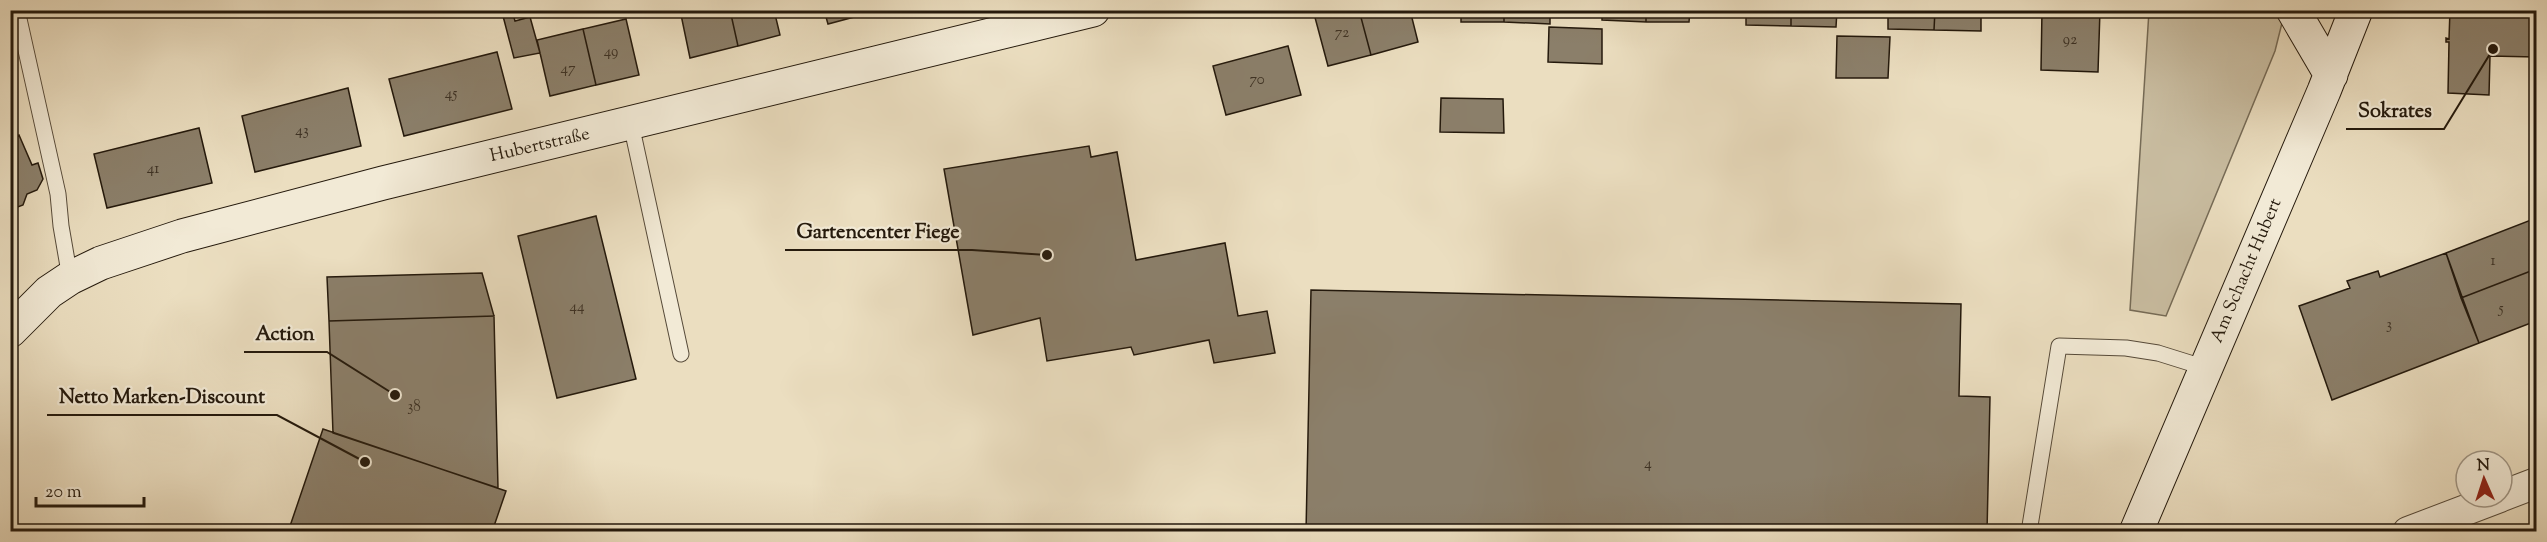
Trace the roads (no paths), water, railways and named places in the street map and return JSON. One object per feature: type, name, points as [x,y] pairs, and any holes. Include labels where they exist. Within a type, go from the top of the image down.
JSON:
[{"type":"street","name":"Hubertstraße","points":[[10,332],[49,292],[70,279],[101,263],[182,236],[383,183],[1093,10]]},
{"type":"street","points":[[2293,10],[2331,75]]},
{"type":"street","name":"Am Schacht Hubert","points":[[2136,531],[2331,75],[2356,10]]},
{"type":"street","points":[[2514,491],[2536,483]]},
{"type":"street","points":[[2408,531],[2466,509]]},
{"type":"lane","points":[[17,10],[58,194],[70,279]]},
{"type":"lane","points":[[631,124],[681,354]]},
{"type":"lane","points":[[2029,531],[2059,346],[2126,348],[2147,351],[2206,368]]},
{"type":"place","name":"Sokrates","points":[[2493,49]]},
{"type":"place","name":"Gartencenter Fiege","points":[[1047,255]]},
{"type":"place","name":"Action","points":[[395,395]]},
{"type":"place","name":"Netto Marken-Discount","points":[[365,462]]}]
